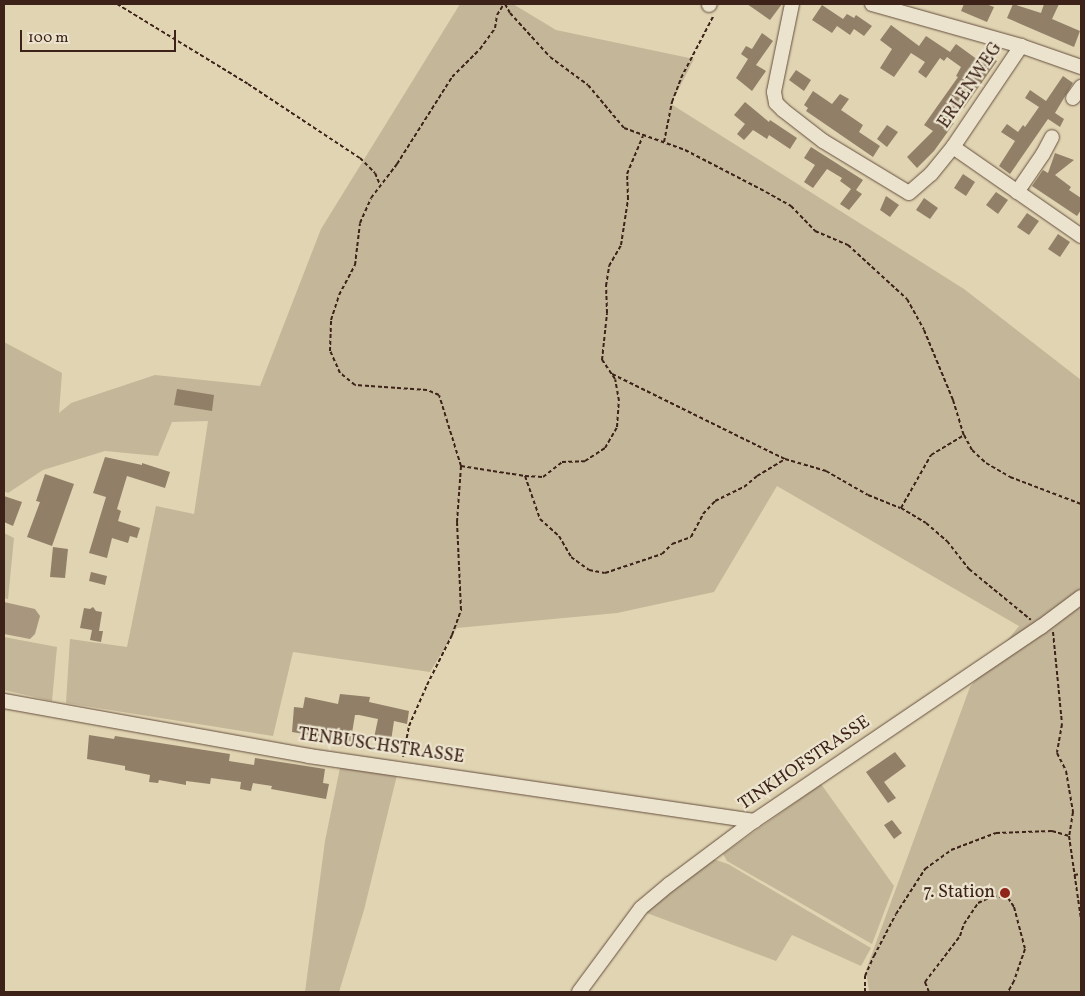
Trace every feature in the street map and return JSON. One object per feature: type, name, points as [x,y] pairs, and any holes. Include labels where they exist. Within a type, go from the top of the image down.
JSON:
[{"type":"street","name":"ERLENWEG","points":[[792,4],[774,92],[776,102],[783,110],[822,141],[910,193],[931,174],[953,147],[1021,46]]},
{"type":"street","points":[[872,4],[1021,46],[1081,67]]},
{"type":"street","points":[[1017,192],[1044,154],[1052,137]]},
{"type":"street","points":[[953,147],[1081,236]]},
{"type":"street","name":"TINKHOFSTRASSE","points":[[579,992],[641,908],[678,878],[754,821],[1047,623],[1081,597]]},
{"type":"street","name":"TENBUSCHSTRASSE","points":[[4,701],[309,756],[754,821]]},
{"type":"path","points":[[118,4],[248,84],[360,158],[375,173],[380,185]]},
{"type":"path","points":[[403,758],[409,726],[426,685],[452,635],[461,610],[456,522],[461,466],[439,395],[427,390],[356,385],[340,372],[330,351],[331,320],[339,295],[355,265],[360,223],[371,198],[397,164],[452,77],[480,49],[495,28],[497,15],[505,4],[550,57],[588,85],[624,128],[685,150],[791,206],[815,231],[848,245],[907,299],[924,330],[953,400],[964,435],[978,457],[1010,477],[1081,504]]},
{"type":"path","points":[[664,142],[672,102],[711,7]]},
{"type":"path","points":[[461,466],[543,477],[562,462],[585,461],[605,448],[617,427],[619,401],[615,380],[602,360],[607,313],[606,286],[609,266],[621,245],[628,198],[627,174],[643,136]]},
{"type":"path","points":[[611,373],[785,459],[826,472],[868,495],[901,508],[926,523],[947,541],[969,569],[1047,623],[1062,724],[1057,753],[1066,771],[1073,812],[1069,836],[1081,919]]},
{"type":"path","points":[[901,508],[931,455],[964,435]]},
{"type":"path","points":[[526,476],[540,519],[559,536],[571,556],[589,570],[605,572],[662,554],[672,544],[691,537],[704,514],[715,502],[744,487],[757,476],[785,459]]},
{"type":"path","points":[[865,992],[865,976],[874,956],[896,914],[926,869],[951,850],[996,833],[1052,832],[1069,836]]},
{"type":"path","points":[[1074,875],[1081,874]]},
{"type":"path","points":[[929,992],[924,982],[960,936],[964,924],[978,903],[993,896],[1008,898],[1014,907],[1024,949],[1014,981],[1008,992]]},
{"type":"shaded area","points":[[460,4],[513,4],[556,30],[694,59],[671,104],[964,289],[1081,380],[1081,992],[869,992],[866,970],[970,687],[1019,626],[777,486],[714,592],[617,613],[457,628],[430,672],[293,652],[273,736],[66,703],[70,639],[127,647],[156,506],[194,514],[208,421],[172,422],[158,456],[105,451],[43,470],[8,493],[4,491],[4,342],[62,373],[59,413],[71,403],[155,375],[260,386],[321,229]]},
{"type":"shaded area","points":[[4,533],[14,538],[8,599],[4,598]]},
{"type":"shaded area","points":[[4,602],[35,609],[40,616],[35,634],[30,639],[4,634]]},
{"type":"shaded area","points":[[4,637],[57,647],[52,701],[4,690]]},
{"type":"shaded area","points":[[341,763],[398,771],[364,910],[339,992],[305,992],[325,841]]},
{"type":"shaded area","points":[[821,784],[894,886],[872,944],[727,861],[723,854]]},
{"type":"shaded area","points":[[713,859],[728,864],[871,948],[861,966],[792,935],[776,961],[644,912]]},
{"type":"building","points":[[747,4],[782,4],[770,20]]},
{"type":"building","points":[[964,4],[986,4],[994,7],[987,22],[961,11]]},
{"type":"building","points":[[1013,4],[1041,13],[1044,4],[1059,4],[1052,19],[1080,31],[1074,47],[1007,18]]},
{"type":"building","points":[[822,5],[843,19],[847,14],[854,18],[856,15],[872,26],[864,36],[854,29],[850,35],[837,26],[832,33],[812,20]]},
{"type":"building","points":[[891,25],[919,46],[926,36],[950,52],[956,44],[978,60],[983,52],[997,61],[964,108],[960,106],[950,121],[954,123],[934,151],[917,168],[907,157],[933,131],[924,125],[958,77],[956,76],[961,67],[947,57],[944,61],[940,58],[926,78],[918,72],[925,62],[911,53],[894,77],[880,68],[892,49],[880,40]]},
{"type":"building","points":[[762,33],[773,41],[756,65],[766,71],[752,91],[736,78],[748,59],[741,54],[746,46],[752,49]]},
{"type":"building","points":[[796,70],[811,80],[804,91],[789,80]]},
{"type":"building","points":[[1063,76],[1073,83],[1055,113],[1064,119],[1060,127],[1048,119],[1010,174],[999,166],[1015,141],[1001,132],[1007,124],[1018,132],[1023,125],[1025,127],[1039,107],[1025,98],[1030,90],[1046,101]]},
{"type":"building","points":[[813,91],[832,104],[840,94],[849,99],[841,110],[863,125],[859,132],[880,146],[873,157],[806,111],[808,108],[804,105]]},
{"type":"building","points":[[745,102],[769,122],[770,120],[797,138],[790,149],[769,135],[767,139],[753,130],[744,140],[737,134],[745,124],[734,115]]},
{"type":"building","points":[[887,125],[898,132],[887,147],[877,139]]},
{"type":"building","points":[[811,147],[863,180],[856,190],[862,194],[849,210],[840,204],[851,189],[840,181],[842,178],[827,169],[813,188],[804,182],[815,165],[804,158]]},
{"type":"building","points":[[1055,153],[1074,160],[1055,175],[1071,187],[1069,190],[1081,198],[1081,210],[1077,216],[1032,186],[1043,170],[1048,173]]},
{"type":"building","points":[[963,174],[975,182],[966,196],[954,188]]},
{"type":"building","points":[[996,192],[1008,200],[998,214],[986,205]]},
{"type":"building","points":[[886,196],[899,205],[890,217],[880,210]]},
{"type":"building","points":[[924,198],[938,208],[930,219],[916,210]]},
{"type":"building","points":[[1027,213],[1039,221],[1029,235],[1017,227]]},
{"type":"building","points":[[1058,234],[1070,242],[1060,257],[1048,249]]},
{"type":"building","points":[[177,389],[214,395],[212,411],[174,405]]},
{"type":"building","points":[[105,457],[142,465],[142,463],[170,472],[165,488],[127,476],[117,509],[121,511],[118,521],[140,528],[137,538],[130,536],[128,543],[112,538],[107,558],[89,553],[106,497],[93,493]]},
{"type":"building","points":[[45,474],[74,484],[52,546],[27,537],[40,502],[36,501]]},
{"type":"building","points":[[4,496],[22,502],[13,526],[4,522]]},
{"type":"building","points":[[53,547],[68,549],[65,578],[50,577]]},
{"type":"building","points":[[91,572],[107,576],[105,585],[89,581]]},
{"type":"building","points":[[93,607],[96,611],[102,612],[99,631],[103,631],[101,642],[90,640],[92,630],[80,628],[84,608],[90,609]]},
{"type":"building","points":[[340,694],[370,697],[369,702],[409,711],[407,724],[394,721],[391,741],[374,738],[378,719],[359,715],[355,715],[352,733],[362,734],[361,743],[292,732],[294,707],[303,708],[305,697],[338,704]]},
{"type":"building","points":[[89,735],[114,739],[115,736],[230,754],[229,761],[254,765],[255,758],[325,769],[323,783],[329,784],[326,799],[271,789],[272,786],[253,783],[251,791],[240,789],[241,782],[211,778],[210,784],[186,781],[186,785],[159,780],[158,783],[149,782],[150,775],[125,770],[125,766],[87,759]]},
{"type":"building","points":[[895,752],[906,766],[884,782],[896,798],[888,803],[866,772]]},
{"type":"building","points":[[892,820],[902,833],[894,839],[884,825]]},
{"type":"place","name":"7. Station","points":[[1005,893]]}]
